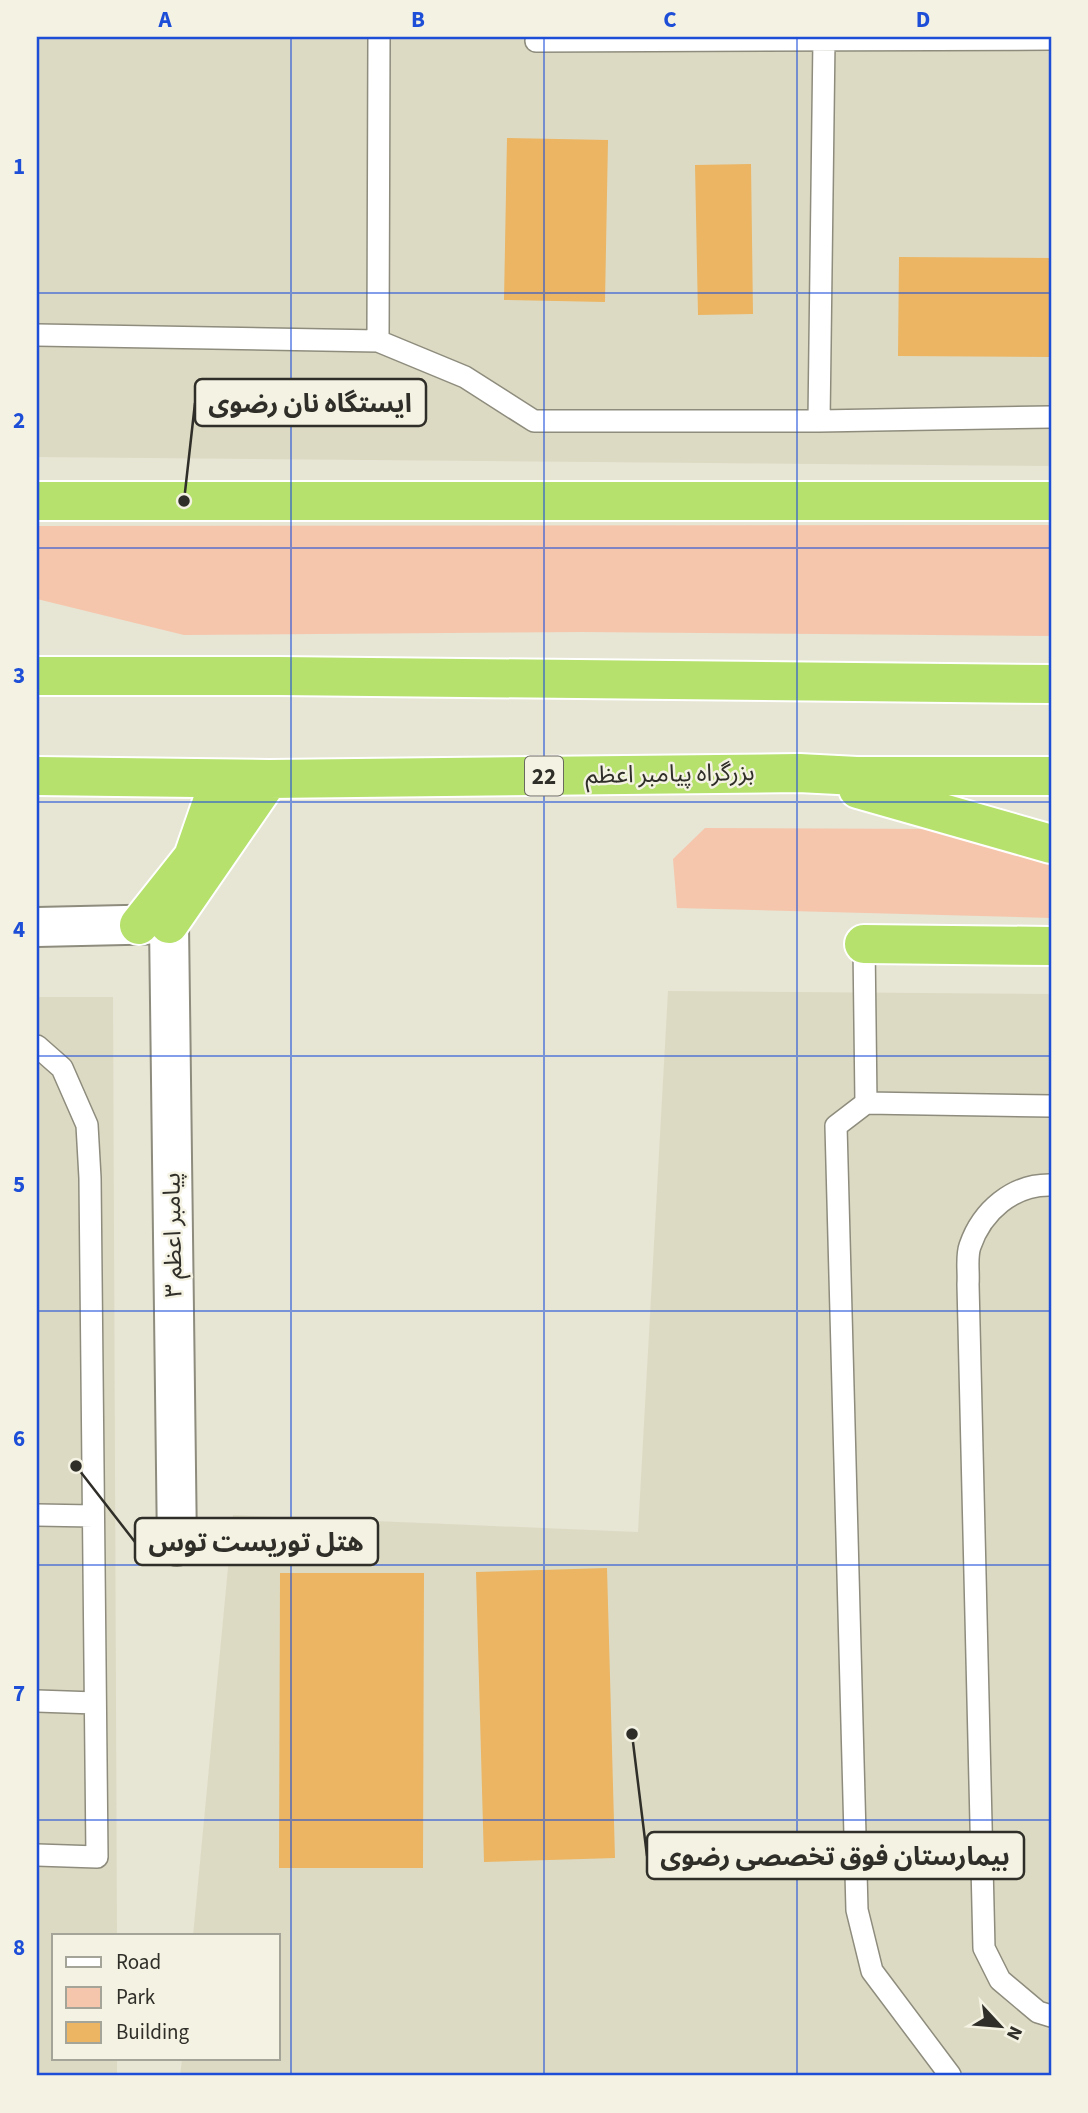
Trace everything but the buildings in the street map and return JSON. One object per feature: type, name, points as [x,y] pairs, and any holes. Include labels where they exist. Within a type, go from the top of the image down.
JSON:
[{"type":"highway","points":[[37,501],[1051,501]]},
{"type":"highway","points":[[37,676],[1051,684]]},
{"type":"highway","points":[[799,773],[1051,844]]},
{"type":"highway","name":"بزرگراه پیامبر اعظم","points":[[37,776],[269,779],[799,773],[857,776],[1051,776]]},
{"type":"highway","points":[[154,925],[193,857],[220,779]]},
{"type":"highway","points":[[154,925],[269,779]]},
{"type":"highway","points":[[864,944],[1051,946]]},
{"type":"street","points":[[37,928],[154,925]]},
{"type":"street","name":"پیامبر اعظم ۳","points":[[154,925],[177,1546]]},
{"type":"lane","points":[[378,341],[379,37]]},
{"type":"lane","points":[[818,421],[824,39]]},
{"type":"lane","points":[[536,41],[1051,39]]},
{"type":"lane","points":[[37,335],[378,341],[465,377],[534,421],[818,421],[1051,417]]},
{"type":"lane","points":[[864,944],[866,1103]]},
{"type":"lane","points":[[37,1046],[61,1068],[87,1125],[90,1178],[97,1857],[37,1855]]},
{"type":"lane","points":[[952,2076],[872,1971],[856,1910],[836,1126],[866,1103],[1051,1106]]},
{"type":"lane","points":[[1051,1185],[1011,1194],[985,1216],[969,1248],[968,1284],[984,1948],[1000,1980],[1038,2012],[1051,2016]]},
{"type":"lane","points":[[37,1515],[93,1516]]},
{"type":"lane","points":[[37,1701],[95,1703]]},
{"type":"shaded area","points":[[37,37],[1051,37],[1051,466],[37,457]]},
{"type":"shaded area","points":[[668,991],[1051,994],[1051,2076],[180,2076],[182,2060],[280,2060],[280,1934],[193,1934],[233,1515],[638,1532]]},
{"type":"shaded area","points":[[37,997],[113,997],[117,1934],[52,1934],[52,2060],[117,2060],[117,2076],[37,2076]]},
{"type":"green space","points":[[1051,525],[1051,636],[582,632],[184,635],[37,599],[37,526]]},
{"type":"green space","points":[[705,828],[935,829],[1051,862],[1051,918],[677,908],[673,859]]},
{"type":"place","name":"ایستگاه نان رضوی","points":[[184,501]]},
{"type":"place","name":"هتل توریست توس","points":[[76,1466]]},
{"type":"place","name":"بیمارستان فوق تخصصی رضوی","points":[[632,1734]]}]
